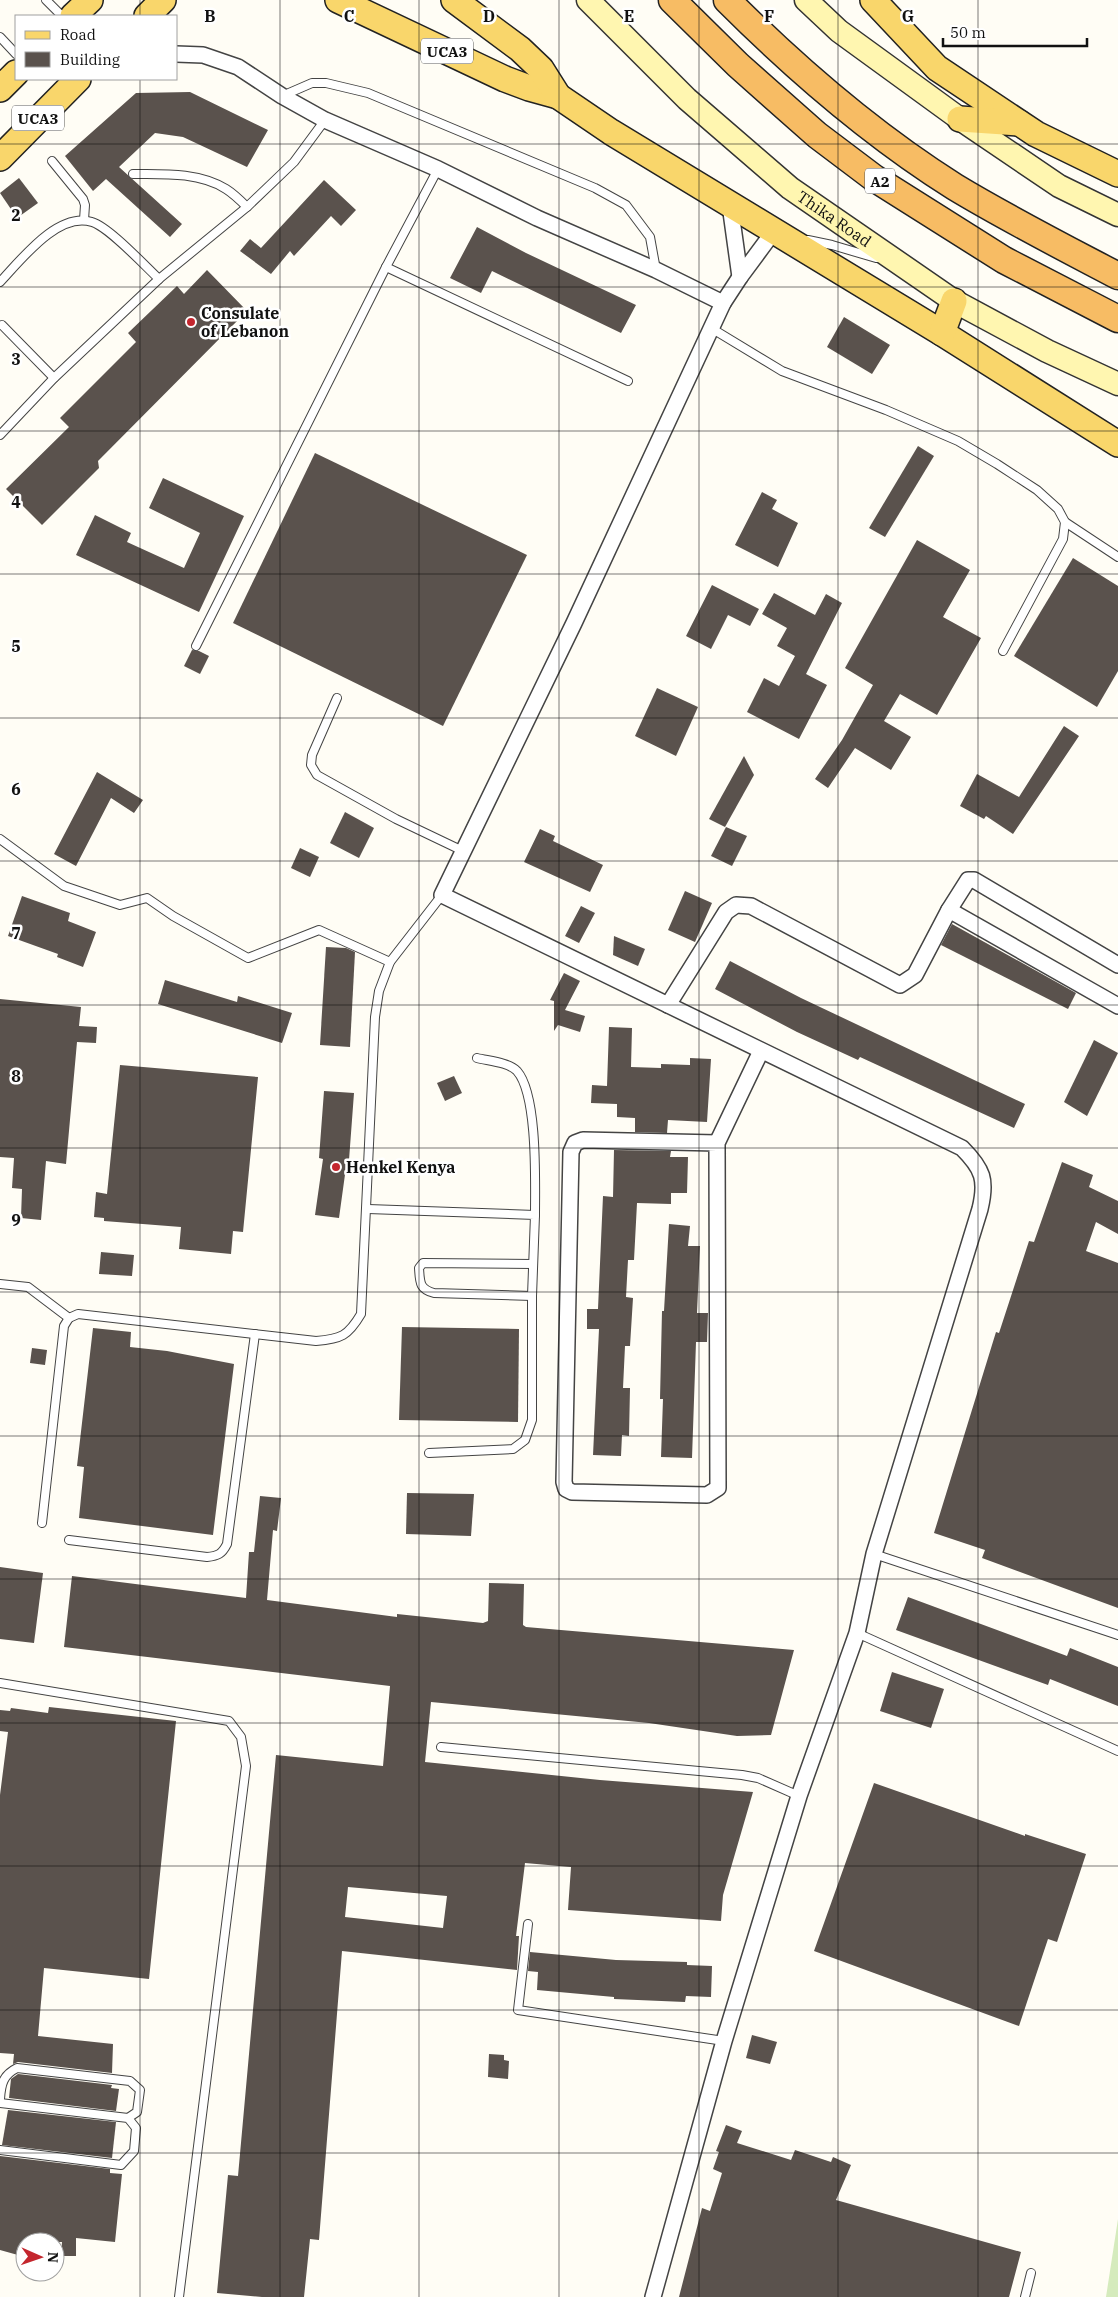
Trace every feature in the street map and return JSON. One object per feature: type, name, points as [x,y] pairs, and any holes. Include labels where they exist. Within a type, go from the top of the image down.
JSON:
[{"type":"highway","name":"A2","points":[[672,0],[738,65],[816,135],[874,178],[1004,260],[1118,319]]},
{"type":"highway","name":"A2","points":[[727,0],[838,101],[893,143],[955,186],[1118,276]]},
{"type":"main road","points":[[74,15],[90,0]]},
{"type":"main road","points":[[148,15],[163,0]]},
{"type":"main road","name":"UCA3","points":[[338,0],[506,79],[558,96]]},
{"type":"main road","points":[[454,0],[520,49],[541,69],[558,96],[730,205],[942,333],[1118,444]]},
{"type":"main road","name":"Thika Road","points":[[588,0],[687,99],[790,188],[954,301],[1047,351],[1118,384]]},
{"type":"main road","points":[[806,0],[839,31],[960,120],[1059,186],[1118,215]]},
{"type":"main road","points":[[873,0],[937,68],[1036,134],[1118,174]]},
{"type":"main road","name":"UCA3","points":[[0,89],[15,74]]},
{"type":"main road","name":"UCA3","points":[[0,158],[77,80]]},
{"type":"main road","points":[[960,120],[1019,123]]},
{"type":"main road","points":[[942,333],[954,301]]},
{"type":"street","points":[[178,54],[203,55],[238,68],[325,120],[438,169],[537,218],[656,270],[723,303]]},
{"type":"street","points":[[730,205],[740,277]]},
{"type":"street","points":[[653,2297],[724,2040],[800,1796],[857,1633],[874,1554],[980,1210],[984,1192],[982,1174],[976,1161],[962,1148],[442,895],[578,614],[710,328],[740,277],[781,235]]},
{"type":"street","points":[[668,1005],[726,912],[736,905],[751,906],[900,985],[915,975],[949,910],[968,880],[974,880],[1118,965]]},
{"type":"street","points":[[949,910],[1118,1006]]},
{"type":"street","points":[[717,1144],[583,1140],[576,1143],[571,1152],[564,1482],[566,1489],[572,1492],[707,1495],[718,1488],[717,1144],[761,1050]]},
{"type":"lane","points":[[46,0],[61,15]]},
{"type":"lane","points":[[0,37],[15,53]]},
{"type":"lane","points":[[282,96],[312,83],[326,83],[368,93],[594,188],[626,205],[650,237],[656,270]]},
{"type":"lane","points":[[0,435],[54,378],[159,279],[247,207],[294,162],[325,120]]},
{"type":"lane","points":[[52,161],[82,199],[85,205],[84,220]]},
{"type":"lane","points":[[196,646],[386,267],[438,169]]},
{"type":"lane","points":[[133,174],[182,175],[203,180],[227,189],[247,207]]},
{"type":"lane","points":[[0,282],[37,244],[63,224],[84,220],[101,226],[159,279]]},
{"type":"lane","points":[[781,235],[832,245],[904,268]]},
{"type":"lane","points":[[386,267],[628,382]]},
{"type":"lane","points":[[2,326],[54,378]]},
{"type":"lane","points":[[710,328],[782,371],[886,410],[958,441],[1037,490],[1058,508],[1065,522],[1118,557]]},
{"type":"lane","points":[[1003,651],[1062,539],[1065,522]]},
{"type":"lane","points":[[337,698],[312,755],[311,765],[317,775],[396,819],[463,851]]},
{"type":"lane","points":[[0,839],[64,886],[120,905],[147,898],[173,916],[248,958],[319,930],[390,962]]},
{"type":"lane","points":[[42,1523],[64,1326],[69,1318],[78,1314],[316,1341],[337,1339],[355,1325],[361,1314],[368,1209],[375,1017],[379,991],[390,962],[442,895]]},
{"type":"lane","points":[[429,1453],[513,1449],[525,1440],[532,1420],[532,1264],[536,1144],[527,1095],[517,1072],[508,1065],[477,1058]]},
{"type":"lane","points":[[368,1209],[535,1215]]},
{"type":"lane","points":[[532,1264],[433,1262],[424,1263],[419,1268],[420,1286],[425,1291],[434,1293],[532,1296]]},
{"type":"lane","points":[[0,1284],[28,1287],[69,1318]]},
{"type":"lane","points":[[69,1540],[207,1557],[217,1556],[223,1552],[227,1544],[255,1334]]},
{"type":"lane","points":[[874,1554],[1118,1635]]},
{"type":"lane","points":[[857,1633],[1118,1751]]},
{"type":"lane","points":[[0,1683],[229,1721],[241,1737],[246,1766],[179,2297]]},
{"type":"lane","points":[[440,1747],[742,1775],[758,1778],[800,1796]]},
{"type":"lane","points":[[528,1924],[518,2010],[724,2040]]},
{"type":"lane","points":[[0,2099],[2,2083],[8,2072],[17,2068],[130,2081],[140,2090],[137,2112],[128,2118],[0,2103]]},
{"type":"lane","points":[[0,2150],[121,2165],[134,2151],[136,2128],[128,2118]]},
{"type":"lane","points":[[1024,2297],[1031,2273]]},
{"type":"green space","points":[[1118,2219],[1118,2297],[1106,2297]]},
{"type":"building","points":[[190,92],[268,130],[247,167],[183,137],[155,133],[119,167],[182,224],[170,237],[106,179],[93,191],[65,156],[136,93]]},
{"type":"building","points":[[19,178],[38,203],[17,218],[0,193]]},
{"type":"building","points":[[324,180],[356,210],[341,226],[331,216],[294,256],[290,251],[271,274],[240,251],[250,239],[261,248]]},
{"type":"building","points":[[477,227],[526,253],[636,305],[621,333],[492,271],[481,293],[450,278]]},
{"type":"building","points":[[207,270],[247,311],[98,461],[99,468],[42,525],[6,489],[69,427],[60,418],[136,342],[128,333],[177,286],[184,294]]},
{"type":"building","points":[[844,317],[890,345],[872,374],[827,347]]},
{"type":"building","points":[[918,446],[934,456],[885,537],[869,528]]},
{"type":"building","points":[[315,453],[527,555],[443,726],[233,623]]},
{"type":"building","points":[[163,478],[244,516],[199,612],[76,555],[95,515],[131,533],[127,542],[184,568],[200,533],[149,508]]},
{"type":"building","points":[[762,492],[777,500],[772,509],[798,523],[778,567],[735,545]]},
{"type":"building","points":[[917,540],[970,570],[943,617],[981,638],[937,715],[900,694],[884,721],[911,737],[891,770],[855,748],[828,788],[815,779],[842,740],[873,685],[845,668]]},
{"type":"building","points":[[1073,558],[1118,586],[1118,671],[1097,707],[1014,656]]},
{"type":"building","points":[[712,585],[759,609],[750,626],[728,615],[711,649],[686,636]]},
{"type":"building","points":[[774,593],[815,615],[826,594],[842,603],[806,674],[827,685],[799,739],[747,712],[764,678],[779,686],[795,656],[777,646],[787,628],[762,614]]},
{"type":"building","points":[[192,650],[209,656],[200,674],[184,666]]},
{"type":"building","points":[[657,688],[698,707],[676,756],[635,736]]},
{"type":"building","points":[[1064,726],[1079,736],[1013,834],[986,816],[984,819],[960,806],[977,774],[1019,797]]},
{"type":"building","points":[[744,756],[754,775],[725,827],[709,819]]},
{"type":"building","points":[[97,772],[143,800],[134,813],[111,798],[76,866],[54,854]]},
{"type":"building","points":[[345,812],[374,828],[359,858],[330,843]]},
{"type":"building","points":[[726,827],[747,836],[732,866],[711,856]]},
{"type":"building","points":[[540,829],[555,836],[553,841],[603,865],[590,892],[524,862]]},
{"type":"building","points":[[300,848],[319,857],[310,877],[291,868]]},
{"type":"building","points":[[685,891],[712,903],[695,942],[668,930]]},
{"type":"building","points":[[22,896],[70,913],[68,921],[96,932],[83,967],[57,957],[58,954],[8,936]]},
{"type":"building","points":[[581,906],[595,913],[579,943],[565,936]]},
{"type":"building","points":[[952,924],[1076,993],[1068,1009],[941,945]]},
{"type":"building","points":[[614,936],[645,949],[638,966],[613,955]]},
{"type":"building","points":[[326,947],[346,948],[355,952],[350,1047],[320,1045]]},
{"type":"building","points":[[730,961],[801,998],[1025,1104],[1014,1128],[860,1057],[858,1060],[797,1032],[715,989]]},
{"type":"building","points":[[564,973],[580,981],[565,1010],[585,1016],[580,1032],[558,1025],[554,1031],[554,1001],[550,1000]]},
{"type":"building","points":[[165,980],[237,1002],[238,996],[292,1013],[282,1043],[158,1004]]},
{"type":"building","points":[[0,999],[81,1007],[79,1026],[97,1027],[96,1043],[77,1042],[66,1164],[46,1161],[41,1220],[21,1218],[22,1189],[12,1188],[14,1158],[0,1157]]},
{"type":"building","points":[[609,1027],[632,1028],[631,1067],[661,1068],[661,1064],[690,1065],[690,1058],[711,1059],[707,1122],[668,1120],[667,1133],[635,1132],[635,1118],[617,1117],[617,1104],[591,1103],[592,1085],[607,1086]]},
{"type":"building","points":[[1094,1040],[1118,1053],[1087,1116],[1064,1102]]},
{"type":"building","points":[[120,1065],[258,1077],[243,1232],[233,1231],[231,1254],[179,1249],[181,1227],[104,1221],[104,1218],[94,1217],[96,1192],[107,1194]]},
{"type":"building","points":[[454,1076],[462,1093],[445,1101],[437,1083]]},
{"type":"building","points":[[324,1091],[354,1093],[349,1160],[347,1160],[339,1218],[315,1215],[323,1159],[319,1158]]},
{"type":"building","points":[[614,1150],[671,1151],[670,1157],[688,1157],[687,1193],[671,1193],[671,1204],[637,1203],[634,1260],[628,1260],[626,1297],[633,1298],[630,1346],[625,1346],[623,1388],[630,1388],[629,1436],[622,1435],[621,1456],[593,1455],[599,1329],[587,1329],[587,1309],[598,1309],[603,1196],[613,1197]]},
{"type":"building","points":[[1062,1162],[1093,1175],[1089,1187],[1118,1201],[1118,1234],[1096,1222],[1086,1251],[1118,1263],[1118,1608],[982,1558],[985,1550],[934,1533],[996,1332],[999,1333],[1029,1241],[1034,1242]]},
{"type":"building","points":[[669,1224],[690,1226],[688,1246],[700,1246],[697,1313],[708,1313],[707,1342],[696,1342],[692,1458],[661,1457],[663,1399],[660,1399],[662,1311],[664,1311]]},
{"type":"building","points":[[101,1252],[134,1255],[132,1276],[99,1274]]},
{"type":"building","points":[[402,1327],[519,1329],[518,1422],[399,1420]]},
{"type":"building","points":[[93,1328],[131,1332],[130,1347],[167,1351],[234,1364],[213,1535],[79,1518],[84,1467],[77,1466]]},
{"type":"building","points":[[32,1348],[47,1350],[45,1365],[30,1363]]},
{"type":"building","points":[[407,1493],[474,1494],[471,1536],[406,1534]]},
{"type":"building","points":[[260,1496],[281,1498],[277,1531],[273,1530],[267,1600],[397,1617],[397,1614],[483,1623],[488,1621],[489,1583],[524,1584],[523,1625],[526,1627],[794,1650],[771,1735],[737,1736],[649,1723],[431,1702],[425,1762],[600,1780],[753,1792],[723,1895],[721,1921],[568,1910],[571,1867],[525,1863],[516,1936],[519,1936],[517,1970],[342,1951],[319,2240],[310,2239],[304,2297],[262,2297],[217,2293],[228,2175],[238,2176],[276,1755],[383,1766],[390,1686],[64,1647],[72,1576],[246,1598],[249,1552],[254,1552]],"holes":[[[348,1887],[447,1896],[443,1928],[345,1917]]]},
{"type":"building","points":[[0,1567],[43,1573],[34,1643],[0,1639]]},
{"type":"building","points":[[908,1597],[1067,1656],[1070,1648],[1118,1667],[1118,1706],[1050,1679],[1048,1685],[896,1630]]},
{"type":"building","points":[[892,1672],[944,1689],[931,1728],[880,1711]]},
{"type":"building","points":[[49,1707],[176,1721],[149,1979],[44,1968],[38,2036],[113,2044],[112,2073],[18,2062],[13,2064],[14,2054],[0,2053],[0,1795],[8,1732],[0,1731],[0,1710],[10,1711],[11,1708],[48,1713]]},
{"type":"building","points":[[874,1783],[1025,1836],[1025,1834],[1086,1854],[1057,1942],[1048,1939],[1019,2026],[814,1951]]},
{"type":"building","points":[[530,1952],[616,1960],[687,1962],[687,1965],[712,1966],[711,1997],[686,1996],[685,2002],[614,1999],[614,1997],[537,1990],[538,1972],[528,1971]]},
{"type":"building","points":[[752,2035],[777,2042],[770,2064],[746,2058]]},
{"type":"building","points":[[489,2054],[504,2055],[504,2060],[509,2061],[508,2079],[488,2077]]},
{"type":"building","points":[[18,2074],[112,2085],[111,2088],[119,2089],[116,2111],[9,2098],[11,2079]]},
{"type":"building","points":[[8,2110],[116,2122],[112,2158],[2,2145]]},
{"type":"building","points":[[726,2125],[742,2131],[737,2143],[791,2160],[795,2150],[831,2162],[833,2157],[851,2165],[836,2200],[1021,2252],[1009,2297],[679,2297],[702,2208],[710,2211],[722,2173],[713,2169],[719,2152],[716,2151]]},
{"type":"building","points":[[0,2156],[110,2169],[110,2173],[122,2174],[115,2242],[76,2238],[76,2256],[65,2256],[65,2232],[15,2232],[15,2254],[0,2250]]},
{"type":"place","name":"Consulate of Lebanon","points":[[191,322]]},
{"type":"place","name":"Henkel Kenya","points":[[336,1167]]}]
